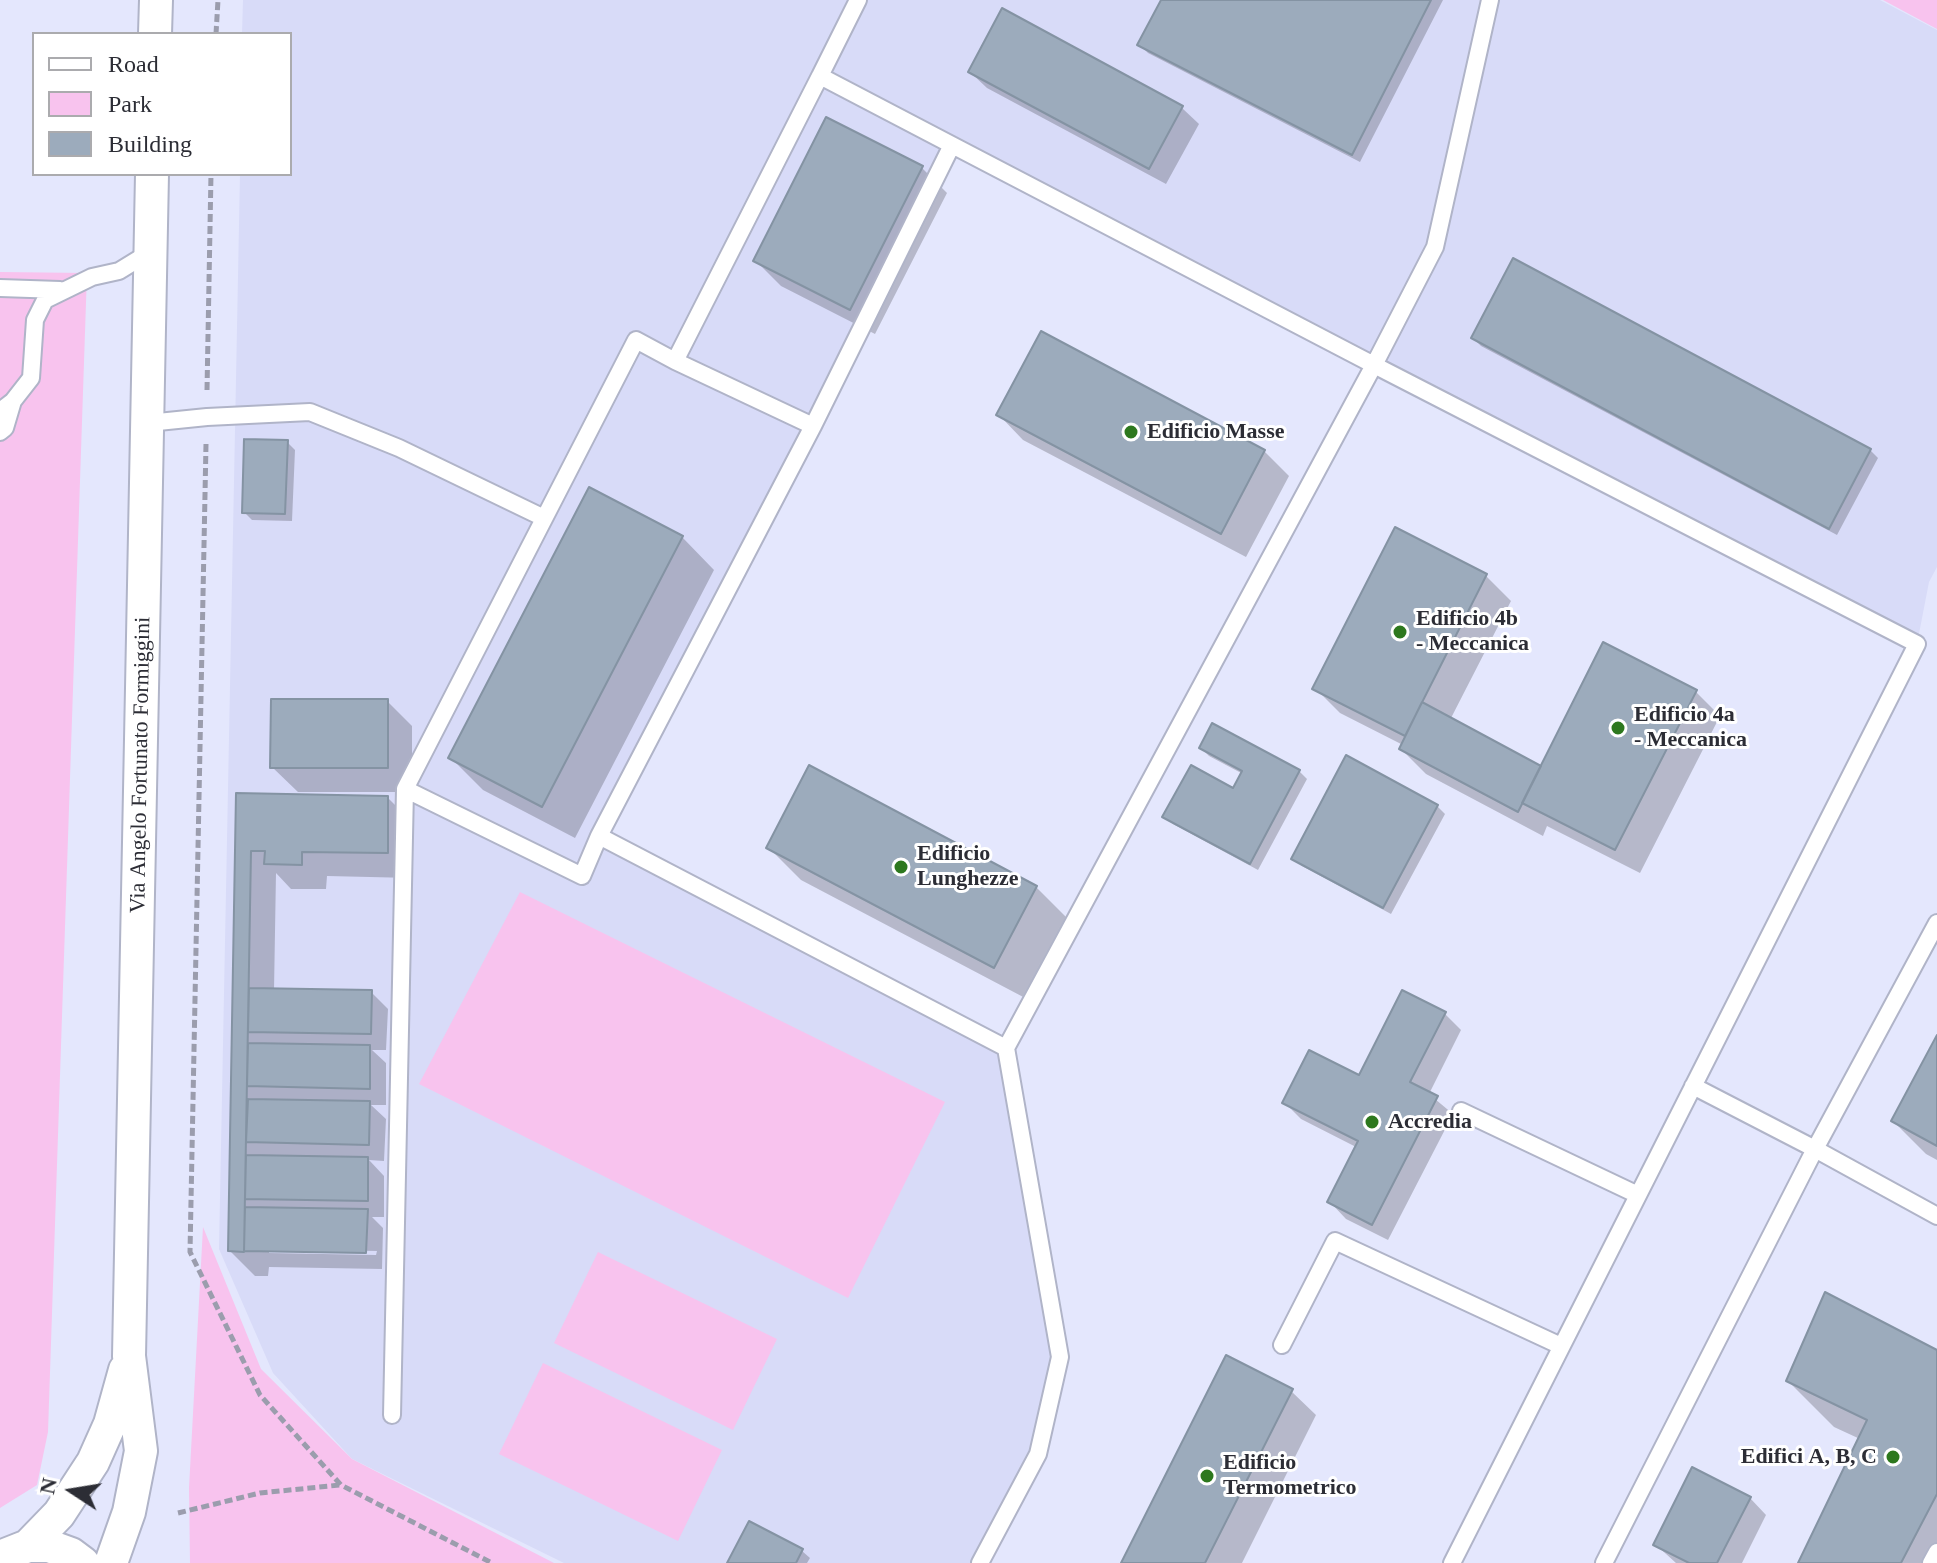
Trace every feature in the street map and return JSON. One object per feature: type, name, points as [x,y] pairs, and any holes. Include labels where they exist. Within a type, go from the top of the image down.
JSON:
[{"type":"street","points":[[155,32],[156,0]]},
{"type":"street","name":"Via Angelo Fortunato Formiggini","points":[[111,1563],[129,1512],[141,1451],[129,1356],[152,176]]},
{"type":"street","name":"Via Angelo Fortunato Formiggini","points":[[8,1554],[59,1514],[93,1462],[110,1424],[129,1356]]},
{"type":"street","points":[[8,1554],[49,1546],[71,1554],[83,1563]]},
{"type":"lane","points":[[675,361],[858,0]]},
{"type":"lane","points":[[980,1563],[1038,1454],[1060,1357],[1006,1048],[1435,247],[1490,0]]},
{"type":"lane","points":[[820,76],[1917,644],[1452,1563]]},
{"type":"lane","points":[[405,789],[582,876],[599,836],[813,426],[952,145]]},
{"type":"lane","points":[[0,432],[5,428],[7,406],[31,378],[35,320],[45,300],[92,277],[119,271],[150,252]]},
{"type":"lane","points":[[0,288],[62,290]]},
{"type":"lane","points":[[392,1415],[405,789],[636,340],[813,426]]},
{"type":"lane","points":[[148,423],[310,412],[399,448],[544,518]]},
{"type":"lane","points":[[599,836],[1006,1048]]},
{"type":"lane","points":[[1604,1563],[1815,1149],[1937,923]]},
{"type":"lane","points":[[1693,1086],[1937,1216]]},
{"type":"lane","points":[[1461,1111],[1638,1195]]},
{"type":"lane","points":[[1282,1345],[1335,1241],[1561,1346]]},
{"type":"lane","points":[[1931,1563],[1937,1552]]},
{"type":"path","points":[[216,32],[218,0]]},
{"type":"path","points":[[211,176],[190,1252],[260,1395],[341,1485],[492,1563]]},
{"type":"path","points":[[178,1513],[260,1493],[341,1485]]},
{"type":"shaded area","points":[[243,0],[1880,0],[1937,30],[1937,567],[1929,582],[1917,644],[952,145],[599,836],[1006,1048],[1060,1357],[1038,1454],[980,1563],[564,1563],[352,1459],[273,1373],[219,1249],[240,176],[292,176],[292,32],[242,32]]},
{"type":"green space","points":[[1883,0],[1937,0],[1937,29]]},
{"type":"green space","points":[[0,272],[87,273],[48,1432],[37,1485],[0,1508]]},
{"type":"green space","points":[[520,892],[945,1102],[848,1298],[419,1084]]},
{"type":"green space","points":[[203,1227],[261,1369],[352,1459],[554,1563],[190,1563],[189,1488]]},
{"type":"green space","points":[[598,1252],[777,1339],[733,1430],[554,1343]]},
{"type":"green space","points":[[543,1363],[722,1450],[678,1541],[499,1454]]},
{"type":"building","points":[[1161,0],[1431,0],[1352,155],[1137,45]]},
{"type":"building","points":[[1002,8],[1183,106],[1149,169],[968,72]]},
{"type":"building","points":[[826,117],[923,166],[850,310],[753,261]]},
{"type":"building","points":[[1513,258],[1871,449],[1829,529],[1471,338]]},
{"type":"building","name":"Edificio Masse","points":[[1041,331],[1265,450],[1221,534],[996,415]]},
{"type":"building","points":[[244,439],[288,440],[285,514],[242,513]]},
{"type":"building","points":[[589,487],[683,536],[542,807],[448,758]]},
{"type":"building","name":"Edificio 4b - Meccanica","points":[[1395,527],[1487,574],[1405,736],[1312,689]]},
{"type":"building","name":"Edificio 4a - Meccanica","points":[[1603,642],[1697,690],[1615,850],[1522,803]]},
{"type":"building","points":[[271,699],[388,699],[388,768],[270,768]]},
{"type":"building","points":[[1422,702],[1541,766],[1518,812],[1399,749]]},
{"type":"building","points":[[1212,723],[1300,770],[1250,864],[1162,817],[1191,765],[1233,788],[1242,771],[1199,748]]},
{"type":"building","points":[[1346,755],[1438,805],[1383,908],[1291,859]]},
{"type":"building","name":"Edificio Lunghezze","points":[[809,765],[1037,886],[994,968],[766,848]]},
{"type":"building","points":[[236,793],[388,796],[388,853],[302,852],[302,865],[264,864],[265,851],[251,851],[244,1252],[228,1251]]},
{"type":"building","points":[[249,988],[372,990],[371,1034],[248,1032]]},
{"type":"building","name":"Accredia","points":[[1402,990],[1446,1012],[1410,1082],[1438,1096],[1372,1225],[1327,1202],[1358,1141],[1282,1103],[1309,1050],[1359,1075]]},
{"type":"building","points":[[1937,1035],[1937,1146],[1891,1121]]},
{"type":"building","points":[[248,1043],[370,1045],[370,1089],[247,1086]]},
{"type":"building","points":[[248,1099],[370,1101],[369,1145],[246,1142]]},
{"type":"building","points":[[246,1155],[368,1157],[368,1201],[245,1199]]},
{"type":"building","points":[[245,1207],[368,1209],[366,1253],[244,1251]]},
{"type":"building","name":"Edifici A, B, C","points":[[1825,1292],[1937,1350],[1937,1494],[1901,1563],[1798,1563],[1867,1420],[1786,1381]]},
{"type":"building","name":"Edificio Termometrico","points":[[1226,1355],[1293,1389],[1205,1563],[1121,1563]]},
{"type":"building","points":[[1692,1467],[1751,1497],[1717,1563],[1689,1563],[1653,1545]]},
{"type":"building","points":[[749,1521],[803,1549],[796,1563],[727,1563]]},
{"type":"place","name":"Edificio Masse","points":[[1131,432]]},
{"type":"place","name":"Edificio 4b - Meccanica","points":[[1400,632]]},
{"type":"place","name":"Edificio 4a - Meccanica","points":[[1618,728]]},
{"type":"place","name":"Edificio Lunghezze","points":[[901,867]]},
{"type":"place","name":"Accredia","points":[[1372,1122]]},
{"type":"place","name":"Edifici A, B, C","points":[[1893,1457]]},
{"type":"place","name":"Edificio Termometrico","points":[[1207,1476]]}]
